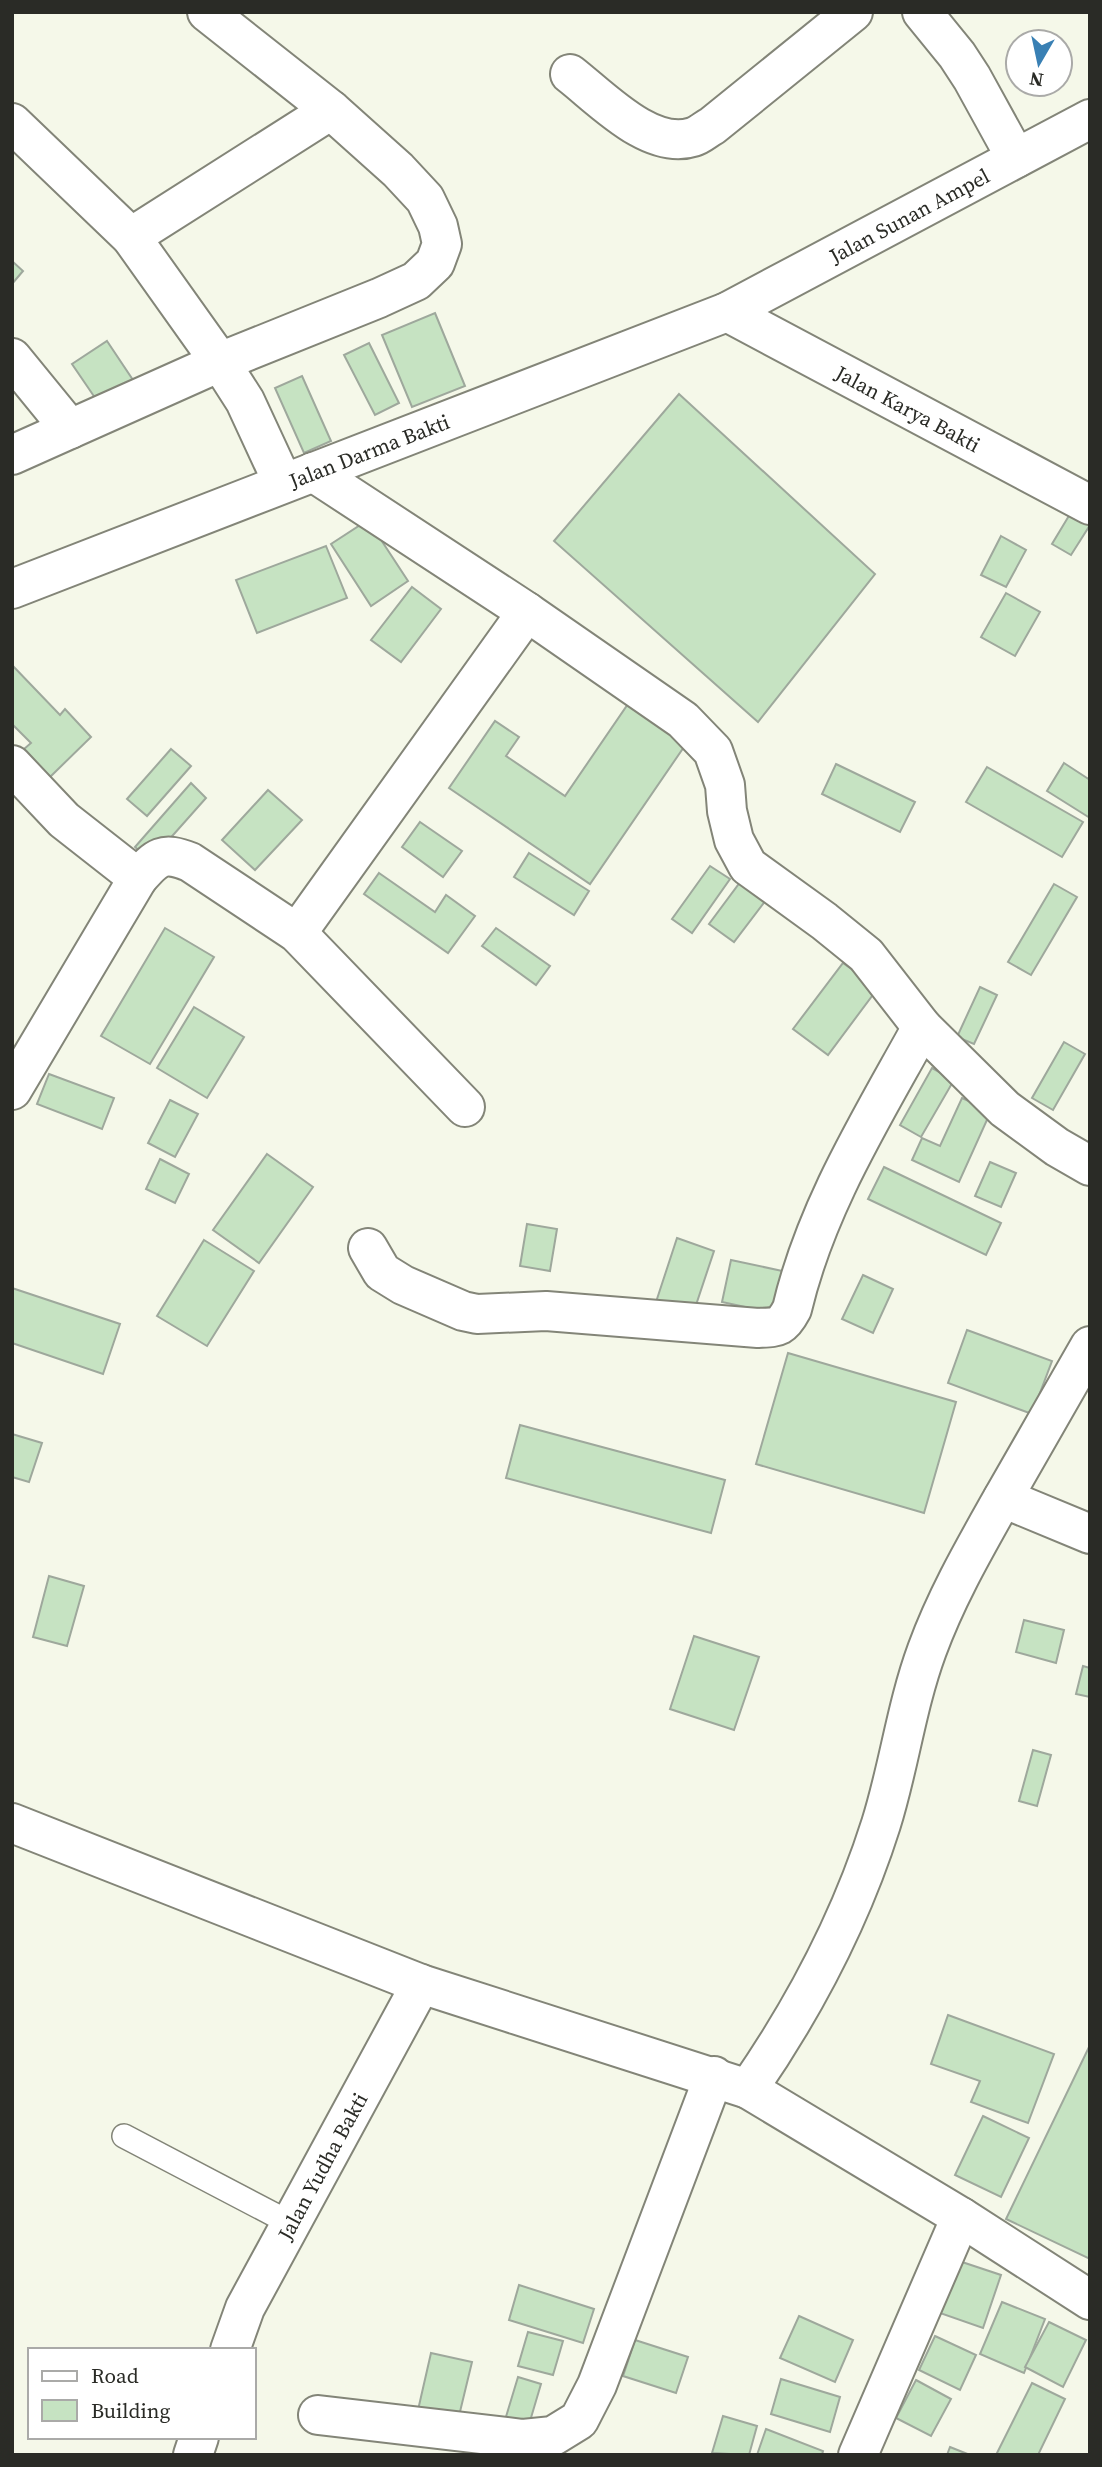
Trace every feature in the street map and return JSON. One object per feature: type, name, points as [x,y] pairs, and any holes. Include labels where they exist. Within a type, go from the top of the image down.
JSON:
[{"type":"street","points":[[570,74],[642,131],[673,138],[693,137],[712,126],[853,12]]},
{"type":"street","points":[[922,12],[965,67],[1016,158]]},
{"type":"street","points":[[12,455],[220,362],[379,298],[415,281],[435,263],[442,244],[438,226],[425,199],[331,110],[214,14]]},
{"type":"street","points":[[131,237],[331,110]]},
{"type":"street","name":"Jalan Sunan Ampel","points":[[727,312],[1090,119]]},
{"type":"street","points":[[12,123],[131,237],[298,477],[527,612],[683,720],[713,751],[725,785],[727,811],[734,840],[748,866],[866,955],[922,1027],[1005,1109],[1057,1147],[1090,1166]]},
{"type":"street","name":"Jalan Darma Bakti","points":[[12,589],[727,312]]},
{"type":"street","name":"Jalan Karya Bakti","points":[[727,312],[1090,505]]},
{"type":"street","points":[[12,358],[70,429]]},
{"type":"street","points":[[297,933],[527,612]]},
{"type":"street","points":[[12,765],[64,820],[138,878]]},
{"type":"street","points":[[12,1090],[138,878],[153,861],[161,857],[178,857],[190,862],[297,933],[465,1107]]},
{"type":"street","points":[[368,1248],[382,1272],[403,1285],[463,1311],[477,1314],[546,1311],[777,1328],[786,1320],[792,1309],[816,1231],[840,1177],[922,1027]]},
{"type":"street","points":[[318,2415],[523,2439],[553,2436],[579,2420],[731,2082],[777,2045],[843,1928],[881,1826],[926,1651],[950,1597],[1003,1498],[1090,1346]]},
{"type":"street","points":[[1003,1498],[1090,1534]]},
{"type":"street","points":[[12,1823],[421,1984],[731,2082],[961,2217],[1090,2300]]},
{"type":"street","name":"Jalan Yudha Bakti","points":[[231,2348],[245,2308],[421,1984]]},
{"type":"street","points":[[858,2455],[961,2217]]},
{"type":"lane","points":[[124,2136],[290,2223]]},
{"type":"building","points":[[12,261],[23,271],[12,284]]},
{"type":"building","points":[[435,313],[465,386],[412,407],[382,335]]},
{"type":"building","points":[[107,341],[139,389],[104,411],[72,364]]},
{"type":"building","points":[[369,343],[399,403],[375,415],[344,355]]},
{"type":"building","points":[[302,376],[331,441],[304,453],[275,388]]},
{"type":"building","points":[[679,394],[875,574],[758,722],[554,541]]},
{"type":"building","points":[[1070,514],[1090,525],[1071,555],[1052,544]]},
{"type":"building","points":[[368,520],[408,581],[371,606],[331,544]]},
{"type":"building","points":[[1001,536],[1026,550],[1006,587],[981,575]]},
{"type":"building","points":[[326,546],[347,598],[257,633],[236,580]]},
{"type":"building","points":[[412,587],[441,609],[401,662],[371,640]]},
{"type":"building","points":[[1006,593],[1040,612],[1015,656],[981,637]]},
{"type":"building","points":[[12,665],[60,715],[65,709],[91,737],[50,777],[24,749],[31,743],[12,724]]},
{"type":"building","points":[[628,704],[686,744],[590,884],[449,788],[495,721],[519,737],[506,756],[565,796]]},
{"type":"building","points":[[171,749],[191,766],[147,816],[127,799]]},
{"type":"building","points":[[1064,763],[1090,780],[1090,818],[1047,791]]},
{"type":"building","points":[[836,764],[915,802],[900,832],[822,794]]},
{"type":"building","points":[[987,767],[1083,822],[1062,857],[966,802]]},
{"type":"building","points":[[191,783],[206,798],[150,861],[135,847]]},
{"type":"building","points":[[268,790],[302,820],[255,870],[222,840]]},
{"type":"building","points":[[420,822],[462,851],[443,877],[402,847]]},
{"type":"building","points":[[529,853],[589,891],[574,915],[514,877]]},
{"type":"building","points":[[710,866],[730,879],[692,933],[672,919]]},
{"type":"building","points":[[379,873],[435,912],[446,895],[475,916],[448,953],[364,894]]},
{"type":"building","points":[[741,881],[766,900],[734,942],[709,924]]},
{"type":"building","points":[[1054,884],[1077,897],[1031,975],[1008,962]]},
{"type":"building","points":[[165,928],[214,957],[150,1064],[101,1036]]},
{"type":"building","points":[[496,928],[550,966],[536,985],[482,946]]},
{"type":"building","points":[[843,963],[878,988],[828,1055],[793,1029]]},
{"type":"building","points":[[980,987],[997,995],[974,1044],[957,1037]]},
{"type":"building","points":[[194,1007],[244,1037],[207,1098],[157,1068]]},
{"type":"building","points":[[1064,1042],[1085,1054],[1053,1110],[1032,1098]]},
{"type":"building","points":[[932,1068],[954,1080],[921,1137],[900,1125]]},
{"type":"building","points":[[49,1074],[114,1098],[102,1129],[37,1104]]},
{"type":"building","points":[[962,1098],[991,1111],[959,1182],[912,1160],[922,1138],[940,1146]]},
{"type":"building","points":[[170,1100],[198,1114],[175,1157],[148,1143]]},
{"type":"building","points":[[267,1154],[313,1187],[259,1263],[213,1230]]},
{"type":"building","points":[[160,1159],[189,1174],[175,1203],[146,1189]]},
{"type":"building","points":[[990,1162],[1016,1173],[1001,1207],[975,1196]]},
{"type":"building","points":[[884,1167],[1001,1223],[986,1255],[868,1199]]},
{"type":"building","points":[[527,1224],[557,1229],[550,1271],[520,1266]]},
{"type":"building","points":[[677,1238],[714,1251],[693,1314],[656,1302]]},
{"type":"building","points":[[204,1240],[254,1271],[207,1346],[157,1316]]},
{"type":"building","points":[[731,1260],[787,1272],[778,1314],[722,1302]]},
{"type":"building","points":[[863,1275],[893,1289],[873,1333],[842,1319]]},
{"type":"building","points":[[12,1288],[120,1324],[103,1374],[12,1343]]},
{"type":"building","points":[[967,1330],[1052,1361],[1032,1414],[948,1383]]},
{"type":"building","points":[[788,1353],[956,1402],[924,1513],[756,1464]]},
{"type":"building","points":[[520,1425],[725,1480],[711,1533],[506,1478]]},
{"type":"building","points":[[12,1434],[42,1443],[29,1482],[12,1477]]},
{"type":"building","points":[[49,1576],[84,1586],[67,1646],[33,1637]]},
{"type":"building","points":[[1024,1620],[1064,1630],[1056,1663],[1016,1652]]},
{"type":"building","points":[[694,1636],[759,1657],[734,1730],[670,1709]]},
{"type":"building","points":[[1083,1666],[1090,1668],[1090,1697],[1076,1694]]},
{"type":"building","points":[[1033,1750],[1051,1755],[1037,1806],[1019,1801]]},
{"type":"building","points":[[948,2015],[1054,2054],[1028,2123],[971,2102],[980,2081],[931,2064]]},
{"type":"building","points":[[1090,2045],[1090,2259],[1006,2219]]},
{"type":"building","points":[[983,2116],[1029,2138],[1001,2197],[955,2175]]},
{"type":"building","points":[[956,2260],[1001,2275],[983,2328],[937,2312]]},
{"type":"building","points":[[519,2285],[594,2309],[583,2343],[509,2320]]},
{"type":"building","points":[[1002,2302],[1045,2319],[1024,2373],[980,2354]]},
{"type":"building","points":[[799,2316],[853,2340],[835,2382],[780,2358]]},
{"type":"building","points":[[1049,2322],[1086,2340],[1063,2387],[1025,2367]]},
{"type":"building","points":[[528,2332],[563,2341],[553,2375],[518,2366]]},
{"type":"building","points":[[935,2336],[976,2355],[960,2390],[919,2370]]},
{"type":"building","points":[[635,2340],[688,2357],[676,2393],[623,2376]]},
{"type":"building","points":[[431,2353],[472,2362],[458,2420],[418,2410]]},
{"type":"building","points":[[518,2377],[541,2384],[525,2438],[502,2430]]},
{"type":"building","points":[[781,2379],[840,2397],[830,2432],[771,2414]]},
{"type":"building","points":[[916,2380],[951,2399],[931,2436],[896,2418]]},
{"type":"building","points":[[1032,2383],[1065,2399],[1038,2455],[996,2455]]},
{"type":"building","points":[[723,2416],[757,2426],[749,2455],[712,2453]]},
{"type":"building","points":[[766,2429],[823,2451],[822,2455],[757,2455]]},
{"type":"building","points":[[950,2447],[970,2455],[947,2455]]}]
